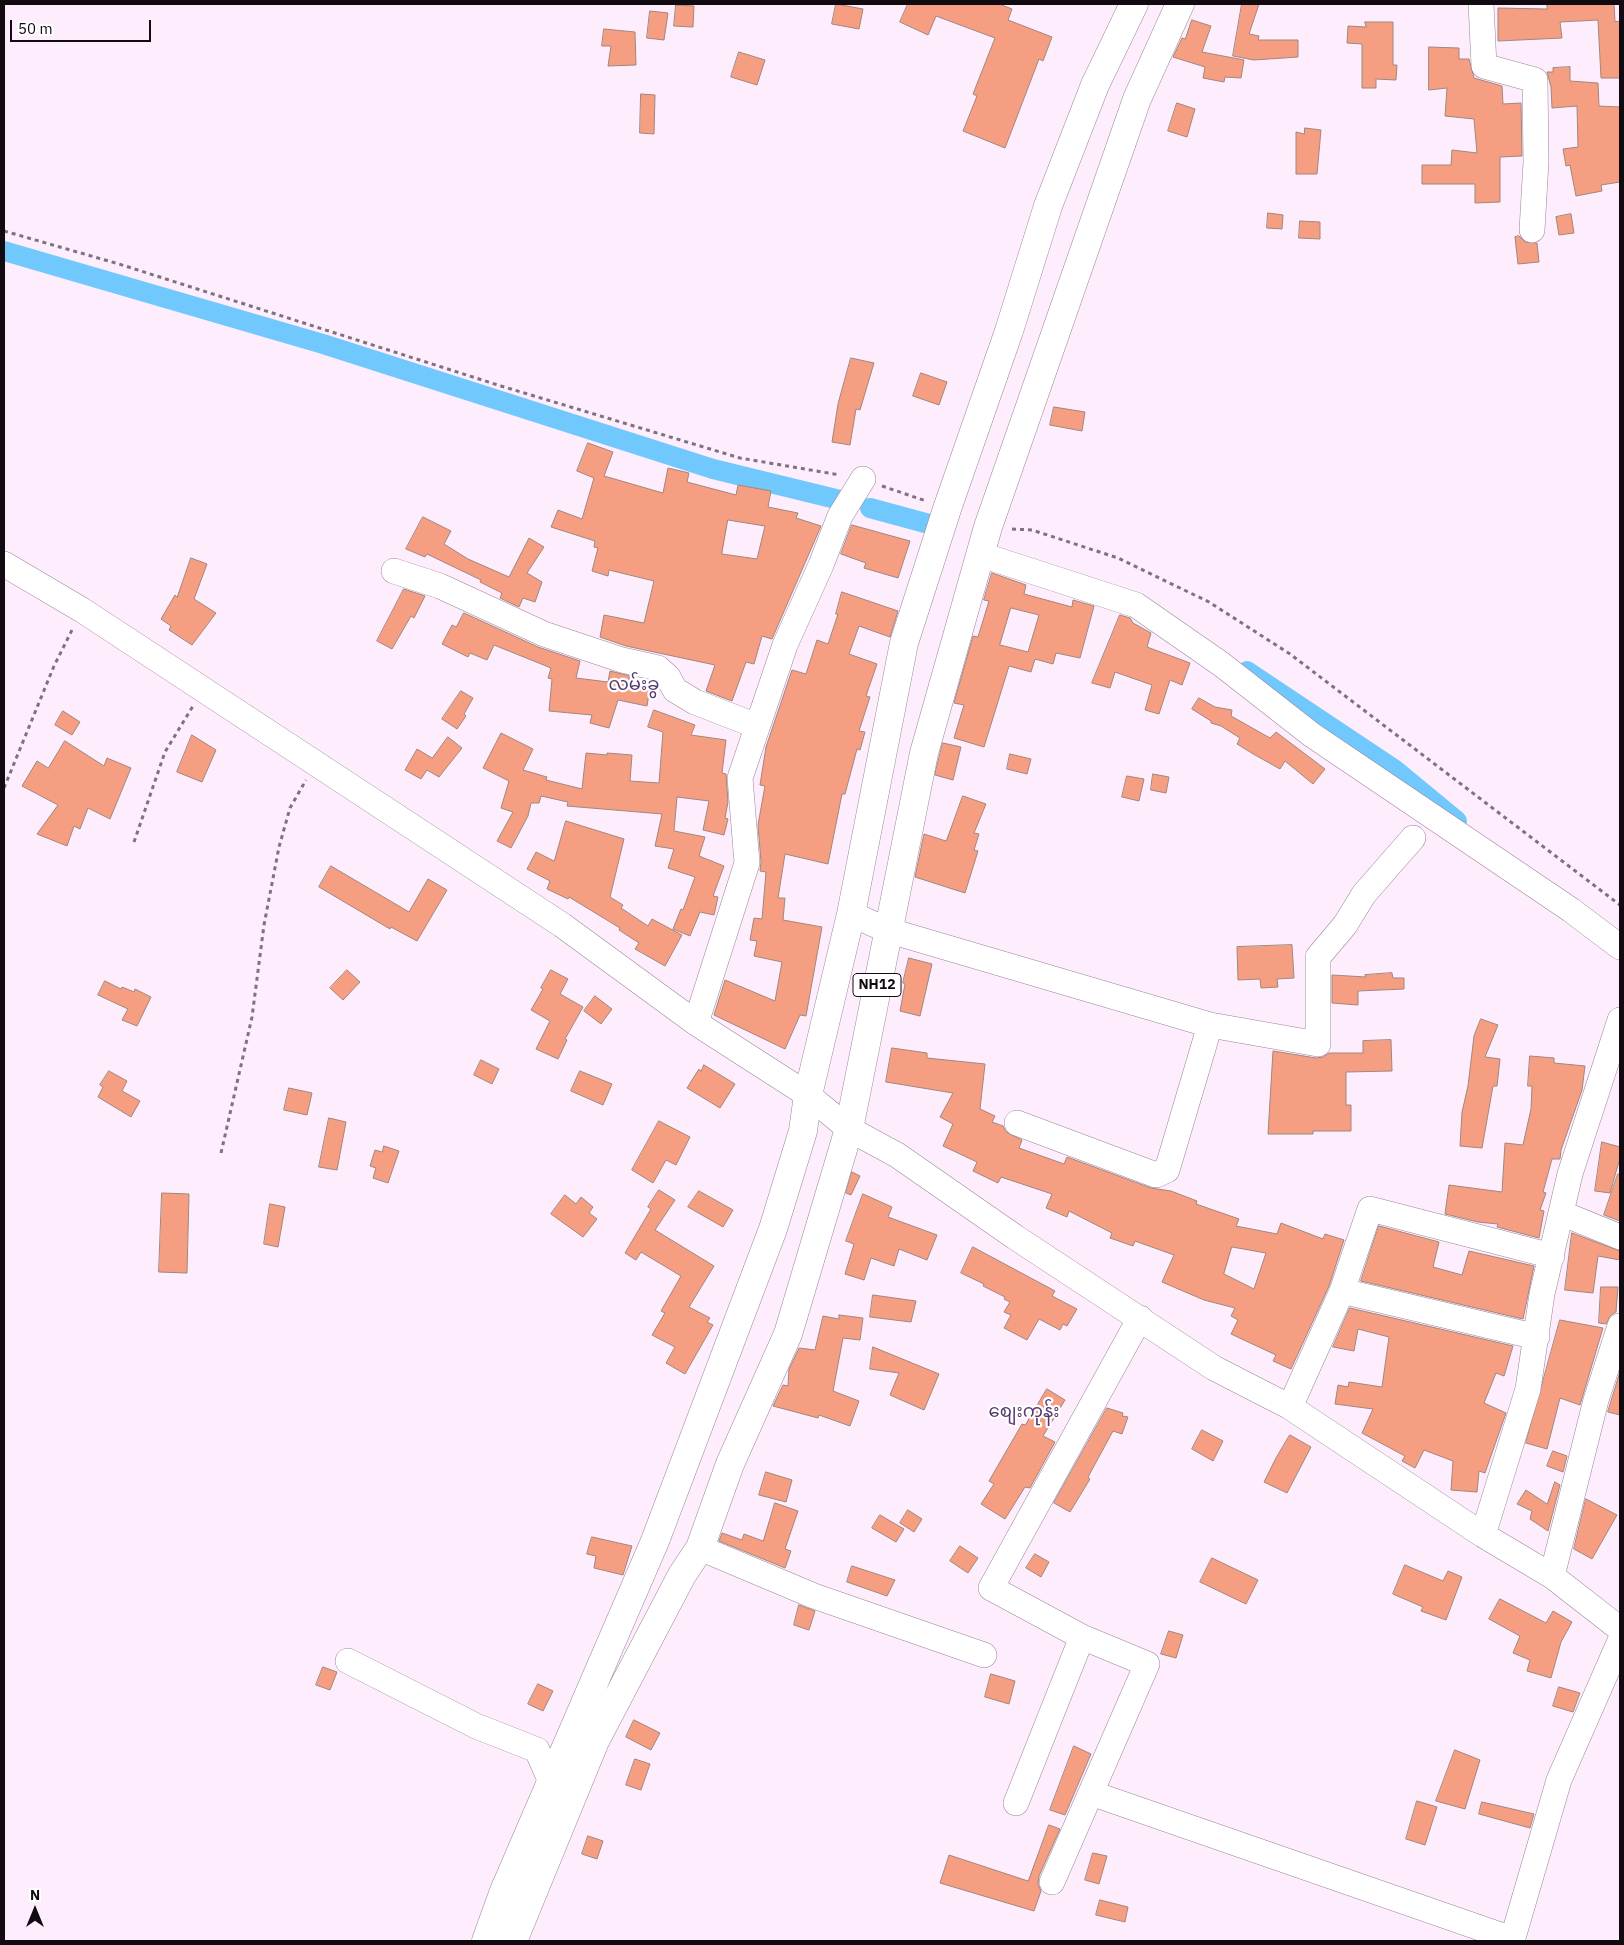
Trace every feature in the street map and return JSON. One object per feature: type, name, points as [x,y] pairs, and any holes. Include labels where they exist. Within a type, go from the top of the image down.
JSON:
[{"type":"highway","name":"NH12","points":[[486,1941],[504,1892],[655,1541],[773,1228],[803,1131],[808,1095],[851,914],[904,643],[950,499],[1009,331],[1048,206],[1095,85],[1134,4]]},
{"type":"highway","name":"NH12","points":[[512,1941],[595,1740],[682,1575],[700,1548],[730,1464],[788,1334],[848,1129],[924,753],[978,562],[1059,320],[1137,99],[1180,4]]},
{"type":"street","points":[[1481,4],[1484,66],[1535,80],[1536,162],[1532,230]]},
{"type":"street","points":[[696,1023],[747,863],[740,778],[784,645],[821,565],[840,516],[863,479]]},
{"type":"street","points":[[978,562],[988,556],[1136,604],[1221,664],[1312,734],[1571,910],[1620,947]]},
{"type":"street","points":[[4,564],[82,610],[562,925],[696,1023],[808,1095],[848,1129],[897,1155],[1015,1237],[1214,1368],[1290,1407],[1483,1535],[1552,1576],[1620,1629]]},
{"type":"street","points":[[394,571],[440,586],[544,634],[622,660],[658,668],[668,677],[675,690],[695,702],[757,726]]},
{"type":"street","points":[[851,914],[887,930],[1210,1025],[1318,1044],[1318,957],[1345,925],[1364,894],[1413,838]]},
{"type":"street","points":[[1483,1535],[1528,1389],[1542,1294],[1570,1174],[1620,1020]]},
{"type":"street","points":[[1017,1123],[1156,1175],[1167,1170],[1210,1025]]},
{"type":"street","points":[[1290,1407],[1342,1291],[1370,1209],[1552,1256]]},
{"type":"street","points":[[1561,1213],[1620,1237]]},
{"type":"street","points":[[1342,1291],[1537,1337]]},
{"type":"street","points":[[1052,1882],[1147,1664],[1082,1637],[991,1588],[1140,1318]]},
{"type":"street","points":[[1552,1576],[1596,1400],[1620,1326]]},
{"type":"street","points":[[700,1548],[814,1596],[984,1655]]},
{"type":"street","points":[[1016,1803],[1082,1637]]},
{"type":"street","points":[[1091,1793],[1512,1940],[1559,1780],[1620,1641]]},
{"type":"street","points":[[348,1661],[476,1726],[537,1750],[551,1782]]},
{"type":"path","points":[[4,788],[54,666],[82,610]]},
{"type":"path","points":[[134,842],[165,752],[203,689]]},
{"type":"path","points":[[221,1153],[252,1017],[264,925],[279,848],[290,808],[316,763]]},
{"type":"building","points":[[836,4],[863,9],[859,29],[832,24]]},
{"type":"building","points":[[908,4],[999,4],[1012,9],[1008,20],[1052,37],[1043,61],[1039,59],[1005,148],[963,131],[977,96],[973,94],[995,38],[936,16],[928,35],[900,22]]},
{"type":"building","points":[[1242,4],[1259,4],[1249,34],[1259,36],[1258,40],[1298,40],[1298,57],[1254,60],[1233,56]]},
{"type":"building","points":[[1547,4],[1614,4],[1615,22],[1620,21],[1620,78],[1601,78],[1598,20],[1560,22],[1562,38],[1498,41],[1498,8],[1547,9]]},
{"type":"building","points":[[676,5],[694,6],[693,27],[674,26]]},
{"type":"building","points":[[650,11],[668,13],[664,40],[647,38]]},
{"type":"building","points":[[1192,20],[1211,26],[1202,52],[1244,60],[1241,78],[1225,77],[1224,82],[1203,78],[1205,67],[1173,57],[1182,38],[1185,39]]},
{"type":"building","points":[[1365,22],[1393,22],[1393,65],[1397,65],[1396,80],[1376,79],[1376,88],[1362,88],[1362,44],[1347,43],[1348,26],[1366,27]]},
{"type":"building","points":[[604,29],[635,32],[636,65],[608,66],[611,46],[602,46]]},
{"type":"building","points":[[1429,47],[1459,48],[1459,59],[1469,59],[1474,78],[1502,86],[1503,104],[1521,103],[1522,156],[1500,157],[1500,202],[1475,203],[1475,184],[1422,184],[1422,165],[1451,165],[1452,150],[1477,153],[1474,119],[1445,116],[1447,88],[1429,90]]},
{"type":"building","points":[[739,52],[765,60],[757,85],[731,77]]},
{"type":"building","points":[[1570,67],[1570,81],[1598,83],[1599,106],[1620,107],[1620,182],[1601,185],[1602,191],[1576,196],[1570,165],[1566,166],[1563,149],[1578,147],[1577,106],[1552,108],[1551,87],[1547,72],[1553,72],[1553,68]]},
{"type":"building","points":[[641,94],[655,95],[654,134],[640,133]]},
{"type":"building","points":[[1177,103],[1195,109],[1187,137],[1168,131]]},
{"type":"building","points":[[1305,128],[1321,130],[1317,174],[1296,174],[1296,132],[1304,134]]},
{"type":"building","points":[[1268,213],[1283,215],[1282,229],[1267,228]]},
{"type":"building","points":[[1571,214],[1574,233],[1559,235],[1556,217]]},
{"type":"building","points":[[1300,221],[1320,222],[1320,239],[1299,238]]},
{"type":"building","points":[[1519,236],[1525,242],[1537,243],[1539,262],[1518,264],[1515,237]]},
{"type":"building","points":[[851,358],[874,363],[860,410],[856,409],[850,445],[832,442],[838,404]]},
{"type":"building","points":[[921,373],[947,382],[939,405],[913,396]]},
{"type":"building","points":[[1054,407],[1085,412],[1082,431],[1050,425]]},
{"type":"building","points":[[588,443],[613,452],[604,476],[663,493],[668,468],[689,473],[687,482],[736,495],[738,485],[771,491],[768,507],[798,513],[796,518],[821,526],[772,639],[762,636],[754,664],[746,662],[732,701],[706,691],[715,665],[626,646],[600,637],[604,615],[644,623],[654,581],[609,570],[608,576],[592,571],[598,548],[594,547],[595,541],[551,527],[558,510],[582,519],[594,478],[577,471]],"holes":[[[728,520],[765,526],[757,559],[722,554]]]},
{"type":"building","points":[[423,517],[451,531],[444,544],[468,559],[509,577],[529,538],[544,547],[527,573],[542,582],[535,602],[523,598],[519,607],[500,598],[502,593],[480,582],[481,580],[427,554],[425,557],[406,549]]},
{"type":"building","points":[[852,525],[910,541],[898,578],[864,568],[866,563],[841,554]]},
{"type":"building","points":[[191,558],[207,564],[194,599],[216,613],[192,645],[169,630],[171,626],[161,619],[175,595],[177,597]]},
{"type":"building","points":[[992,573],[1026,585],[1024,594],[1072,607],[1073,600],[1094,606],[1080,658],[1056,653],[1053,664],[1035,659],[1031,672],[1009,666],[984,747],[954,738],[964,705],[954,703],[973,636],[978,637],[989,601],[984,600]],"holes":[[[1011,608],[1039,615],[1028,652],[1000,645]]]},
{"type":"building","points":[[404,589],[425,596],[414,618],[411,616],[392,649],[377,641]]},
{"type":"building","points":[[842,592],[898,611],[890,637],[859,626],[849,654],[877,664],[866,696],[870,697],[859,731],[865,732],[860,750],[857,749],[845,794],[842,794],[828,864],[785,854],[778,898],[785,898],[783,920],[822,927],[806,1016],[800,1015],[785,1049],[714,1015],[725,980],[775,1001],[782,962],[754,956],[757,941],[750,940],[754,918],[762,919],[766,872],[760,871],[758,825],[765,786],[760,785],[766,747],[792,670],[806,674],[817,640],[828,644],[838,614],[836,614]]},
{"type":"building","points":[[464,613],[538,647],[580,661],[576,678],[608,682],[610,671],[630,676],[628,683],[650,688],[647,706],[618,700],[609,728],[590,723],[592,715],[549,711],[552,679],[548,678],[551,668],[494,645],[487,660],[470,653],[468,657],[442,644],[452,625],[456,627]]},
{"type":"building","points":[[1120,615],[1130,618],[1133,623],[1151,633],[1147,647],[1190,663],[1182,685],[1170,680],[1159,714],[1145,710],[1152,685],[1115,672],[1110,688],[1092,683]]},
{"type":"building","points":[[461,691],[473,698],[464,714],[466,716],[457,729],[442,719]]},
{"type":"building","points":[[1199,698],[1215,707],[1232,710],[1231,716],[1270,738],[1276,732],[1325,769],[1313,784],[1285,761],[1280,769],[1255,755],[1237,744],[1240,738],[1221,726],[1211,723],[1211,721],[1192,709]]},
{"type":"building","points":[[654,710],[695,725],[691,735],[726,740],[722,773],[726,774],[728,802],[725,818],[728,819],[724,835],[703,830],[709,801],[677,797],[674,831],[705,837],[699,856],[724,866],[713,896],[718,897],[714,915],[700,912],[690,936],[673,929],[681,909],[683,910],[695,877],[668,868],[674,849],[655,846],[662,814],[567,806],[568,802],[541,796],[539,803],[531,803],[528,816],[511,848],[497,841],[513,812],[501,808],[509,781],[483,768],[501,733],[533,749],[523,770],[547,777],[546,780],[582,789],[586,753],[607,755],[607,753],[632,755],[630,781],[659,783],[663,732],[648,727]]},
{"type":"building","points":[[63,711],[80,722],[72,735],[55,725]]},
{"type":"building","points":[[192,735],[216,750],[202,782],[177,772]]},
{"type":"building","points":[[448,737],[462,748],[439,777],[427,770],[421,779],[405,770],[417,749],[432,758]]},
{"type":"building","points":[[65,741],[104,766],[107,758],[131,768],[110,819],[88,808],[80,829],[74,826],[67,846],[37,834],[58,805],[22,786],[37,761],[48,768]]},
{"type":"building","points":[[943,743],[961,747],[953,780],[935,775]]},
{"type":"building","points":[[1010,754],[1031,759],[1027,774],[1007,769]]},
{"type":"building","points":[[1153,774],[1169,777],[1166,793],[1151,790]]},
{"type":"building","points":[[1127,776],[1144,779],[1139,801],[1122,797]]},
{"type":"building","points":[[963,796],[986,804],[974,833],[979,834],[974,850],[978,851],[965,893],[915,877],[924,834],[946,841]]},
{"type":"building","points":[[566,821],[624,839],[610,897],[623,905],[621,908],[648,926],[652,919],[682,935],[665,966],[635,949],[639,943],[619,930],[620,928],[569,897],[568,899],[547,889],[550,881],[527,869],[536,852],[554,861]]},
{"type":"building","points":[[331,866],[409,912],[428,879],[447,890],[417,941],[391,927],[390,929],[319,887]]},
{"type":"building","points":[[1292,945],[1294,978],[1277,979],[1278,987],[1261,988],[1260,979],[1238,980],[1237,947]]},
{"type":"building","points":[[909,958],[932,964],[920,1016],[900,1011],[905,984],[903,983]]},
{"type":"building","points":[[347,970],[360,982],[343,1000],[330,988]]},
{"type":"building","points":[[551,970],[568,979],[560,994],[583,1007],[565,1039],[567,1040],[558,1059],[536,1049],[550,1021],[531,1010]]},
{"type":"building","points":[[1392,973],[1393,978],[1404,978],[1404,989],[1358,991],[1358,1005],[1332,1003],[1332,975],[1366,977],[1365,975]]},
{"type":"building","points":[[105,981],[121,989],[122,987],[134,992],[135,989],[151,997],[137,1026],[122,1020],[128,1009],[98,995]]},
{"type":"building","points":[[595,996],[612,1009],[601,1024],[584,1011]]},
{"type":"building","points":[[1481,1019],[1498,1025],[1485,1057],[1500,1059],[1497,1086],[1493,1086],[1482,1148],[1460,1146],[1462,1112],[1468,1086],[1474,1036]]},
{"type":"building","points":[[1391,1040],[1392,1071],[1346,1072],[1346,1105],[1351,1105],[1351,1131],[1313,1131],[1313,1134],[1268,1134],[1273,1051],[1316,1058],[1323,1057],[1329,1053],[1363,1053],[1363,1041]]},
{"type":"building","points":[[892,1048],[927,1053],[927,1058],[985,1064],[980,1109],[995,1116],[992,1122],[1003,1126],[1006,1132],[1022,1140],[1019,1148],[1064,1164],[1067,1157],[1151,1188],[1171,1191],[1197,1201],[1196,1204],[1239,1219],[1236,1226],[1277,1234],[1281,1223],[1323,1239],[1325,1234],[1344,1240],[1329,1286],[1291,1369],[1273,1361],[1276,1355],[1231,1334],[1238,1320],[1231,1316],[1235,1308],[1204,1300],[1162,1282],[1174,1255],[1135,1241],[1133,1246],[1110,1238],[1112,1233],[1069,1211],[1067,1217],[1046,1208],[1052,1194],[1001,1177],[998,1183],[973,1171],[977,1162],[943,1146],[953,1124],[940,1117],[953,1093],[886,1082]],"holes":[[[1232,1247],[1266,1253],[1254,1289],[1224,1274]]]},
{"type":"building","points":[[1530,1056],[1554,1058],[1554,1063],[1585,1066],[1582,1090],[1561,1150],[1560,1159],[1552,1159],[1543,1192],[1546,1193],[1540,1210],[1544,1211],[1539,1238],[1497,1227],[1498,1224],[1478,1222],[1445,1214],[1449,1185],[1502,1192],[1505,1143],[1523,1145],[1531,1109],[1532,1086],[1528,1086]]},
{"type":"building","points":[[481,1060],[499,1069],[492,1084],[474,1075]]},
{"type":"building","points":[[704,1065],[735,1084],[720,1108],[687,1088],[699,1069],[701,1071]]},
{"type":"building","points":[[109,1071],[127,1081],[122,1091],[140,1101],[131,1117],[98,1097],[103,1087],[100,1085]]},
{"type":"building","points":[[580,1071],[612,1084],[603,1105],[571,1091]]},
{"type":"building","points":[[289,1088],[312,1093],[307,1115],[284,1110]]},
{"type":"building","points":[[329,1118],[346,1122],[337,1170],[319,1167]]},
{"type":"building","points":[[659,1121],[690,1137],[676,1165],[666,1160],[653,1183],[632,1170]]},
{"type":"building","points":[[1602,1142],[1620,1147],[1620,1158],[1610,1193],[1595,1191]]},
{"type":"building","points":[[384,1146],[399,1151],[388,1183],[373,1178],[376,1168],[370,1166],[375,1150],[382,1152]]},
{"type":"building","points":[[852,1172],[860,1176],[851,1195],[846,1193]]},
{"type":"building","points":[[1618,1174],[1620,1174],[1620,1221],[1604,1215]]},
{"type":"building","points":[[659,1190],[675,1200],[655,1230],[714,1266],[689,1307],[710,1318],[707,1322],[713,1325],[685,1374],[666,1363],[675,1347],[652,1335],[665,1313],[661,1311],[681,1276],[641,1252],[636,1260],[625,1253],[651,1209],[648,1207]]},
{"type":"building","points":[[699,1191],[733,1210],[723,1227],[688,1207]]},
{"type":"building","points":[[162,1193],[189,1194],[187,1273],[159,1272]]},
{"type":"building","points":[[863,1194],[892,1207],[888,1217],[937,1235],[927,1260],[899,1249],[894,1266],[871,1258],[864,1280],[845,1274],[854,1244],[846,1241]]},
{"type":"building","points":[[565,1195],[576,1204],[581,1197],[593,1207],[589,1213],[597,1219],[583,1237],[551,1214]]},
{"type":"building","points":[[270,1204],[285,1207],[278,1247],[264,1244]]},
{"type":"building","points":[[1379,1226],[1439,1242],[1433,1267],[1462,1275],[1469,1251],[1534,1266],[1523,1319],[1361,1281]]},
{"type":"building","points":[[1572,1233],[1620,1251],[1620,1260],[1598,1256],[1593,1293],[1565,1290]]},
{"type":"building","points":[[973,1247],[1055,1291],[1052,1296],[1077,1309],[1067,1326],[1063,1324],[1060,1330],[1039,1319],[1027,1340],[1004,1328],[1011,1315],[1004,1312],[1010,1302],[1004,1299],[1005,1297],[983,1286],[984,1284],[961,1273]]},
{"type":"building","points":[[1601,1287],[1618,1287],[1616,1312],[1610,1316],[1606,1324],[1599,1323]]},
{"type":"building","points":[[873,1295],[916,1301],[911,1322],[870,1317]]},
{"type":"building","points":[[1350,1308],[1513,1346],[1504,1376],[1496,1373],[1484,1403],[1506,1413],[1485,1473],[1479,1471],[1477,1492],[1451,1490],[1453,1461],[1424,1450],[1415,1468],[1402,1461],[1405,1456],[1362,1433],[1373,1409],[1335,1404],[1338,1385],[1348,1387],[1349,1382],[1382,1387],[1389,1337],[1358,1329],[1354,1351],[1333,1347]]},
{"type":"building","points":[[839,1315],[863,1318],[860,1340],[843,1338],[833,1391],[859,1401],[850,1426],[819,1415],[818,1418],[773,1406],[783,1385],[788,1386],[789,1369],[799,1348],[815,1350],[823,1316],[839,1319]]},
{"type":"building","points":[[1560,1320],[1603,1328],[1580,1405],[1560,1398],[1547,1449],[1526,1443]]},
{"type":"building","points":[[873,1347],[939,1374],[924,1410],[890,1395],[899,1373],[870,1369]]},
{"type":"building","points":[[1620,1372],[1620,1415],[1608,1412]]},
{"type":"building","points":[[1047,1389],[1065,1400],[1043,1436],[1055,1442],[1030,1488],[1025,1487],[1005,1519],[981,1504],[994,1484],[989,1481],[1022,1424],[1025,1425]]},
{"type":"building","points":[[1107,1408],[1123,1413],[1122,1416],[1128,1417],[1122,1434],[1113,1431],[1088,1477],[1090,1479],[1070,1512],[1054,1503]]},
{"type":"building","points":[[1202,1430],[1223,1441],[1213,1461],[1192,1449]]},
{"type":"building","points":[[1290,1435],[1311,1447],[1287,1493],[1264,1482]]},
{"type":"building","points":[[1553,1451],[1567,1456],[1563,1472],[1547,1466]]},
{"type":"building","points":[[766,1472],[792,1480],[786,1502],[759,1495]]},
{"type":"building","points":[[1555,1482],[1560,1485],[1548,1531],[1530,1519],[1532,1511],[1517,1504],[1526,1490],[1547,1504]]},
{"type":"building","points":[[1586,1499],[1617,1515],[1592,1559],[1574,1549]]},
{"type":"building","points":[[775,1503],[798,1511],[785,1549],[791,1551],[785,1568],[719,1541],[722,1533],[742,1540],[744,1534],[763,1541]]},
{"type":"building","points":[[908,1510],[922,1519],[914,1532],[900,1523]]},
{"type":"building","points":[[880,1515],[904,1529],[896,1542],[872,1528]]},
{"type":"building","points":[[592,1537],[632,1546],[623,1575],[594,1568],[596,1556],[587,1554]]},
{"type":"building","points":[[960,1546],[978,1558],[968,1573],[950,1561]]},
{"type":"building","points":[[1035,1554],[1049,1562],[1041,1577],[1026,1568]]},
{"type":"building","points":[[1212,1558],[1258,1580],[1246,1604],[1200,1582]]},
{"type":"building","points":[[1405,1565],[1443,1581],[1448,1571],[1462,1577],[1446,1620],[1421,1611],[1423,1607],[1393,1594]]},
{"type":"building","points":[[852,1566],[895,1580],[887,1596],[847,1582]]},
{"type":"building","points":[[1500,1599],[1546,1623],[1553,1611],[1572,1622],[1561,1642],[1551,1678],[1527,1671],[1530,1660],[1513,1653],[1520,1636],[1489,1619]]},
{"type":"building","points":[[799,1605],[815,1611],[809,1630],[794,1625]]},
{"type":"building","points":[[1169,1631],[1183,1635],[1176,1658],[1161,1654]]},
{"type":"building","points":[[323,1667],[337,1672],[330,1690],[316,1685]]},
{"type":"building","points":[[991,1674],[1015,1681],[1009,1704],[985,1697]]},
{"type":"building","points":[[538,1684],[553,1691],[543,1711],[528,1704]]},
{"type":"building","points":[[1559,1687],[1580,1693],[1573,1712],[1553,1706]]},
{"type":"building","points":[[634,1720],[660,1733],[651,1750],[626,1737]]},
{"type":"building","points":[[1074,1746],[1091,1754],[1065,1815],[1050,1810]]},
{"type":"building","points":[[1455,1750],[1480,1760],[1465,1809],[1436,1801]]},
{"type":"building","points":[[635,1759],[650,1764],[641,1790],[626,1785]]},
{"type":"building","points":[[1417,1801],[1437,1807],[1425,1845],[1406,1839]]},
{"type":"building","points":[[1482,1802],[1534,1814],[1530,1828],[1479,1814]]},
{"type":"building","points":[[1049,1825],[1060,1829],[1039,1876],[1038,1884],[1041,1891],[1034,1911],[940,1883],[949,1855],[1028,1881]]},
{"type":"building","points":[[588,1836],[603,1841],[597,1859],[582,1854]]},
{"type":"building","points":[[1093,1853],[1107,1856],[1099,1884],[1085,1880]]},
{"type":"building","points":[[1100,1900],[1128,1907],[1125,1922],[1096,1915]]},
{"type":"waterway","points":[[4,251],[323,344],[713,469],[840,500]]},
{"type":"waterway","points":[[870,508],[929,524]]},
{"type":"waterway","points":[[1247,671],[1394,769],[1457,821]]},
{"type":"district","name":"လမ်းခွ","points":[[634,685]]},
{"type":"district","name":"စျေးကုန်း","points":[[1024,1412]]}]
